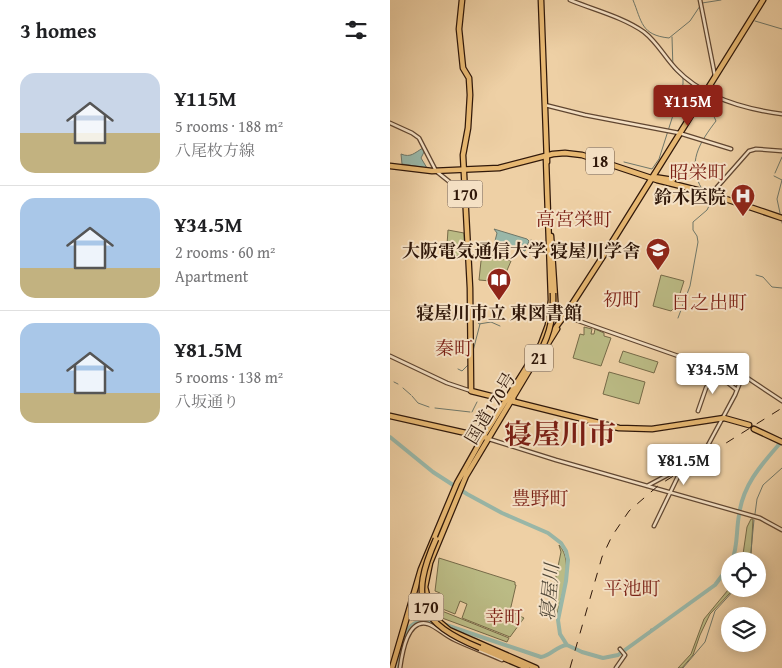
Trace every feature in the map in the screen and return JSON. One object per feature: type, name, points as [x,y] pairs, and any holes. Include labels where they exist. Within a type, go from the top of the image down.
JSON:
[{"type":"main road","name":"170","points":[[462,0],[459,29],[463,68],[469,78],[470,95],[464,168],[470,288],[471,391]]},
{"type":"main road","name":"21","points":[[509,400],[652,178],[763,0]]},
{"type":"main road","name":"国道170号","points":[[536,668],[456,634],[442,625],[431,612],[425,587],[427,572],[460,483],[485,438],[532,362],[545,335],[550,311],[541,1]]},
{"type":"main road","name":"18","points":[[390,166],[436,171],[464,168],[502,168],[565,153],[582,155],[652,178],[658,177],[702,189],[782,217]]},
{"type":"main road","name":"国道170号","points":[[532,362],[542,350],[550,331],[554,308],[546,158]]},
{"type":"main road","points":[[550,232],[554,255],[556,313]]},
{"type":"main road","name":"21","points":[[532,362],[565,315]]},
{"type":"main road","points":[[471,391],[627,429],[652,429],[720,419],[748,426]]},
{"type":"main road","points":[[390,416],[485,438]]},
{"type":"main road","points":[[755,428],[781,439]]},
{"type":"main road","name":"国道170号","points":[[457,491],[425,565],[422,580],[424,604],[439,627],[455,638],[527,668]]},
{"type":"main road","name":"国道170号","points":[[409,610],[424,560],[457,491]]},
{"type":"main road","name":"国道170号","points":[[409,610],[435,550]]},
{"type":"main road","name":"170","points":[[392,668],[409,610]]},
{"type":"street","points":[[570,0],[622,20],[643,32],[654,41],[674,67],[706,92],[755,109],[782,114]]},
{"type":"street","points":[[700,3],[715,76]]},
{"type":"street","points":[[544,105],[585,115],[680,133],[731,150]]},
{"type":"street","points":[[390,123],[419,138],[436,171],[451,183],[465,184]]},
{"type":"street","points":[[712,193],[749,151],[756,149],[782,151]]},
{"type":"street","points":[[550,311],[687,358],[715,373],[737,390]]},
{"type":"street","points":[[390,356],[447,383],[471,391]]},
{"type":"street","points":[[698,411],[706,388],[715,373]]},
{"type":"street","points":[[654,526],[684,464],[704,451],[737,390],[743,374],[782,401]]},
{"type":"street","points":[[485,438],[760,518],[782,530]]},
{"type":"street","points":[[647,486],[655,480],[677,470],[680,471]]},
{"type":"street","points":[[400,668],[409,633],[414,626],[423,623],[434,627],[454,640],[502,660]]},
{"type":"street","points":[[616,668],[624,654],[620,649]]},
{"type":"green space","points":[[448,230],[464,233],[465,256],[453,256],[452,245],[447,245]]},
{"type":"green space","points":[[487,254],[511,261],[502,282],[479,280],[481,261]]},
{"type":"green space","points":[[661,275],[684,281],[676,306],[671,311],[653,306]]},
{"type":"green space","points":[[584,327],[592,329],[591,334],[594,334],[595,329],[604,333],[604,336],[611,338],[601,366],[573,358],[580,334],[584,335]]},
{"type":"green space","points":[[623,351],[658,362],[654,373],[619,362]]},
{"type":"green space","points":[[609,372],[645,382],[639,404],[603,394]]},
{"type":"green space","points":[[751,519],[753,519],[751,552],[743,552],[747,527]]},
{"type":"green space","points":[[559,545],[564,552],[566,570],[563,590],[555,617],[554,586],[561,552]]},
{"type":"green space","points":[[439,558],[515,582],[510,611],[524,618],[510,637],[462,618],[467,604],[460,601],[455,614],[435,606],[440,593],[435,591]]},
{"type":"green space","points":[[722,597],[726,597],[710,614],[693,655],[682,668],[678,668],[691,654],[704,619]]},
{"type":"green space","points":[[432,607],[509,638],[507,642],[442,618]]},
{"type":"shaded area","points":[[423,148],[424,152],[421,158],[427,168],[402,164],[401,154],[410,155]]},
{"type":"shaded area","points":[[494,229],[527,239],[529,241],[525,251],[509,246],[506,257],[497,255],[500,243],[495,241],[497,233]]},
{"type":"waterway","points":[[633,0],[644,26],[653,34],[669,38],[690,21],[702,3],[721,0]]},
{"type":"waterway","points":[[755,21],[782,29]]},
{"type":"waterway","points":[[672,37],[673,69],[684,79]]},
{"type":"waterway","points":[[624,162],[652,169],[659,159],[683,84],[683,78]]},
{"type":"waterway","points":[[702,189],[697,179],[695,162],[700,145],[716,121],[706,99]]},
{"type":"waterway","points":[[775,173],[782,157]]},
{"type":"waterway","points":[[774,176],[782,180],[777,199],[780,213]]},
{"type":"waterway","points":[[678,318],[690,286],[698,242],[693,230],[693,222],[707,210],[710,204],[706,194]]},
{"type":"waterway","points":[[528,256],[531,240]]},
{"type":"waterway","points":[[756,275],[763,277],[772,287],[782,288]]},
{"type":"waterway","points":[[476,318],[479,308]]},
{"type":"waterway","points":[[453,316],[457,317],[457,319],[466,320],[468,318]]},
{"type":"waterway","points":[[471,317],[476,318],[479,324],[491,322],[500,326]]},
{"type":"waterway","points":[[473,351],[480,324]]},
{"type":"waterway","points":[[458,369],[462,371],[469,364]]},
{"type":"waterway","points":[[394,382],[398,384]]},
{"type":"waterway","points":[[403,388],[411,395]]},
{"type":"waterway","points":[[412,396],[418,403],[429,407]]},
{"type":"waterway","points":[[472,412],[477,402]]},
{"type":"waterway","points":[[435,408],[470,412]]},
{"type":"waterway","name":"寝屋川","points":[[390,437],[433,472],[467,494],[502,513],[548,533],[561,543],[566,551],[568,560],[558,620],[560,634],[567,645],[582,652],[603,658],[618,655],[715,585],[721,577]]},
{"type":"waterway","name":"寝屋川","points":[[734,552],[741,504],[749,484],[767,458],[782,441]]},
{"type":"waterway","points":[[755,514],[757,499],[763,485],[782,468]]},
{"type":"waterway","points":[[751,552],[754,520]]},
{"type":"waterway","points":[[683,668],[705,642],[715,611],[728,597]]},
{"type":"waterway","points":[[399,668],[401,649],[406,632],[417,622],[436,623]]},
{"type":"waterway","points":[[443,624],[541,657],[567,645]]},
{"type":"waterway","name":"寝屋川","points":[[649,634],[651,629]]},
{"type":"railway","points":[[570,668],[602,557],[612,536],[629,511],[659,485],[782,408]]},
{"type":"place","name":"鈴木医院","points":[[743,217]]},
{"type":"place","name":"大阪電気通信大学 寝屋川学舎","points":[[658,271]]},
{"type":"place","name":"寝屋川市立 東図書館","points":[[499,301]]},
{"type":"district","name":"昭栄町","points":[[698,172]]},
{"type":"district","name":"高宮栄町","points":[[574,219]]},
{"type":"district","name":"初町","points":[[622,299]]},
{"type":"district","name":"日之出町","points":[[709,302]]},
{"type":"district","name":"秦町","points":[[454,348]]},
{"type":"district","name":"寝屋川市","points":[[560,433]]},
{"type":"district","name":"豊野町","points":[[540,498]]},
{"type":"district","name":"平池町","points":[[632,588]]},
{"type":"district","name":"幸町","points":[[504,617]]}]
